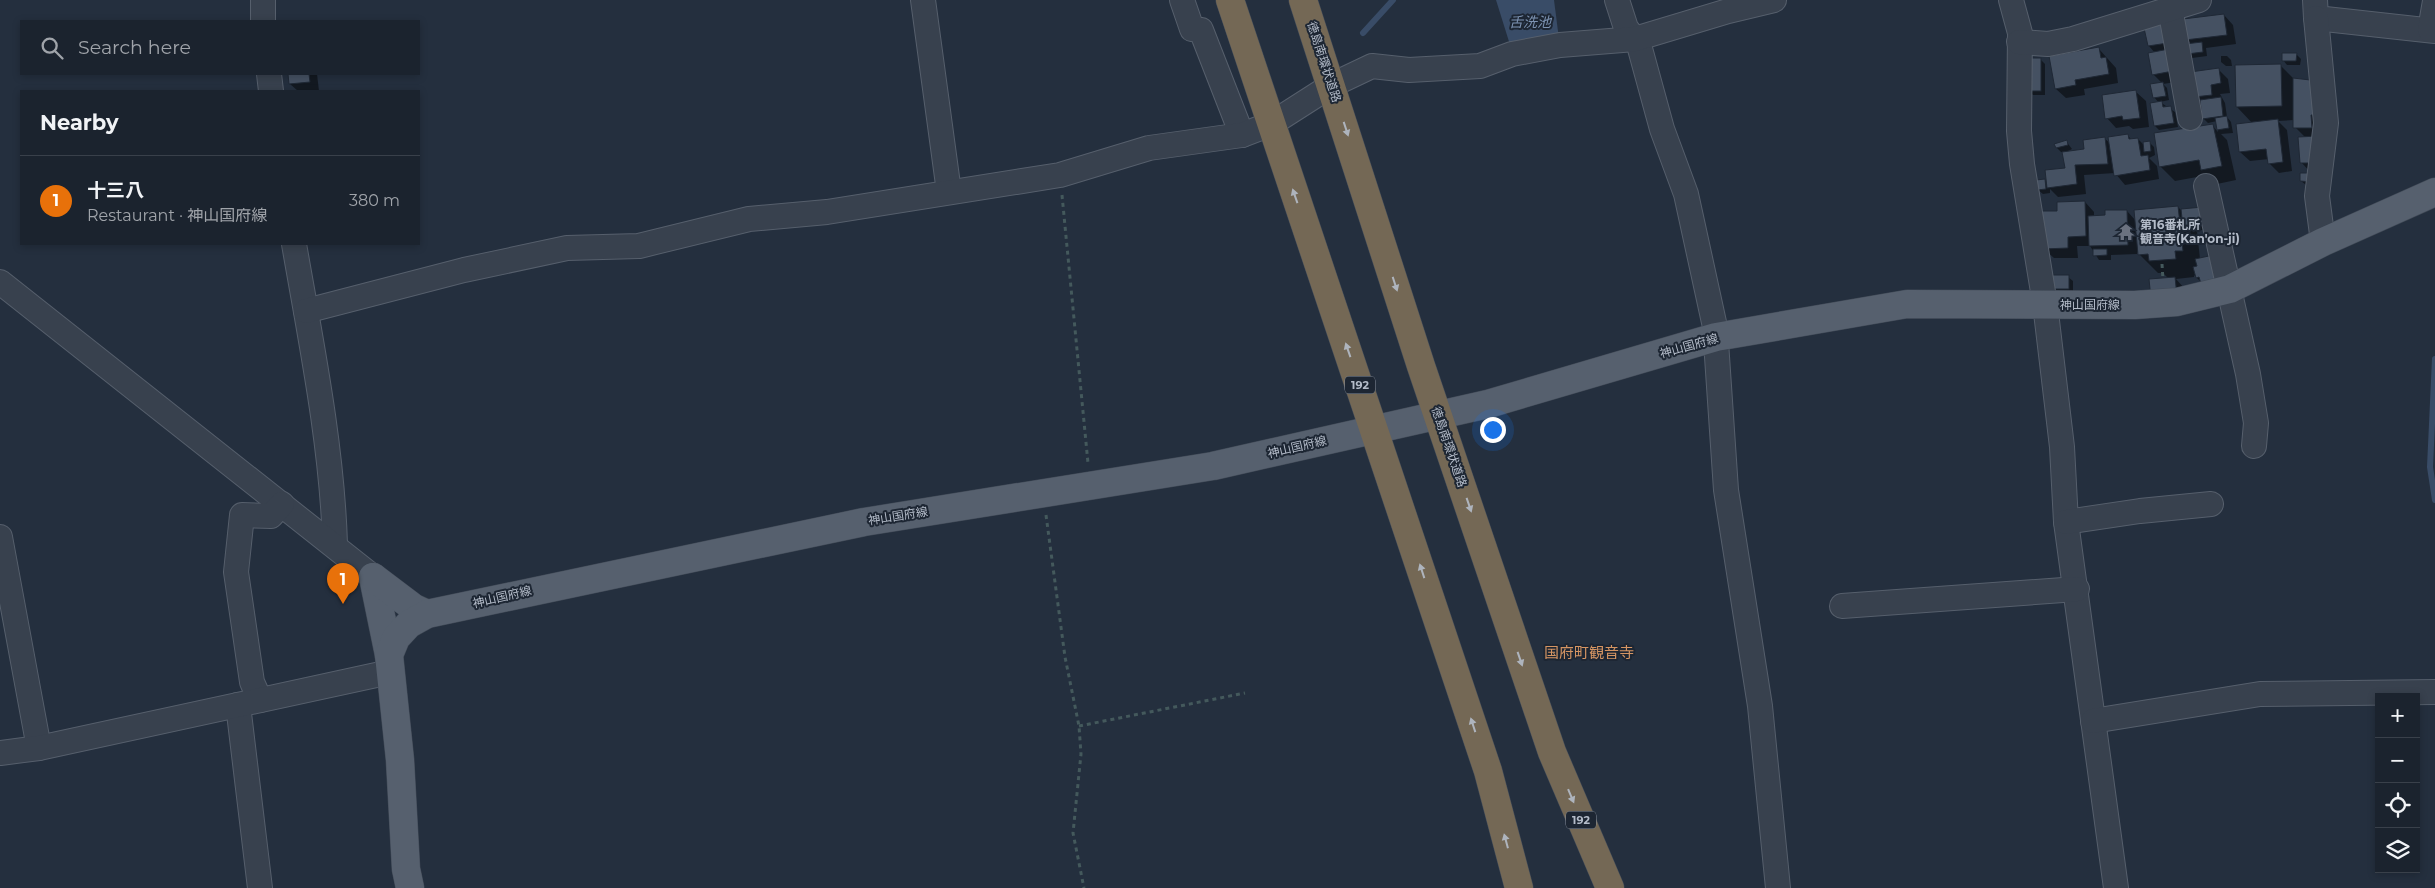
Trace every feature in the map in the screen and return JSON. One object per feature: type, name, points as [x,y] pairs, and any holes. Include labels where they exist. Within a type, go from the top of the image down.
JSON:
[{"type":"highway","name":"192","points":[[1230,0],[1488,771],[1518,888]]},
{"type":"highway","name":"徳島南環状道路","points":[[1303,0],[1438,415],[1552,752],[1610,888]]},
{"type":"main road","name":"神山国府線","points":[[389,664],[396,638],[409,624],[427,614],[864,522],[1213,466],[1488,404],[1716,338],[1907,304],[2142,305],[2177,302],[2230,289],[2323,242],[2435,192]]},
{"type":"main road","points":[[373,577],[414,608],[427,614]]},
{"type":"main road","points":[[373,577],[389,664],[400,760],[406,869],[410,888]]},
{"type":"street","points":[[263,0],[263,20]]},
{"type":"street","points":[[923,0],[949,192]]},
{"type":"street","points":[[1182,0],[1192,28],[1201,30],[1242,135]]},
{"type":"street","points":[[1617,0],[1626,28],[1639,46],[1662,130],[1686,194],[1716,338],[1726,490],[1760,706],[1778,888]]},
{"type":"street","points":[[306,311],[464,270],[567,248],[639,246],[750,219],[827,212],[1060,175],[1149,148],[1242,135],[1271,124],[1332,86],[1372,66],[1408,70],[1480,66],[1512,54],[1560,46],[1635,39],[1728,11],[1774,0]]},
{"type":"street","points":[[2011,0],[2015,8],[2019,42],[2019,130],[2022,164],[2045,304],[2062,446],[2066,522],[2077,590],[2116,888]]},
{"type":"street","points":[[2019,42],[2048,44],[2074,39],[2199,0]]},
{"type":"street","points":[[2323,242],[2317,196],[2326,123],[2315,9],[2432,31],[2435,1]]},
{"type":"street","points":[[2170,8],[2190,118]]},
{"type":"street","points":[[269,75],[271,90]]},
{"type":"street","points":[[2206,186],[2230,289],[2256,424],[2254,446]]},
{"type":"street","points":[[294,245],[306,311],[333,504],[334,544]]},
{"type":"street","points":[[0,282],[334,544],[373,577]]},
{"type":"street","points":[[260,888],[249,702],[252,682],[236,572],[242,515],[271,516],[282,504]]},
{"type":"street","points":[[2066,522],[2140,510],[2211,504]]},
{"type":"street","points":[[0,537],[38,748]]},
{"type":"street","points":[[1842,606],[2077,590]]},
{"type":"street","points":[[0,753],[38,748],[249,702],[389,664]]},
{"type":"street","points":[[2094,721],[2260,694],[2435,692]]},
{"type":"path","points":[[1060,175],[1090,486]]},
{"type":"path","points":[[1043,493],[1065,657],[1079,726],[1081,754],[1075,796],[1073,833],[1084,888]]},
{"type":"path","points":[[1079,726],[1245,693]]},
{"type":"water","name":"舌洗池","points":[[1496,0],[1554,0],[1559,39],[1511,48]]},
{"type":"building","points":[[2224,14],[2227,35],[2185,40],[2183,19]]},
{"type":"building","points":[[2165,24],[2168,43],[2148,46],[2144,28]]},
{"type":"building","points":[[2202,42],[2203,52],[2187,54],[2185,44]]},
{"type":"building","points":[[2099,47],[2101,58],[2106,57],[2109,74],[2075,80],[2076,85],[2055,89],[2049,56]]},
{"type":"building","points":[[2169,49],[2173,71],[2152,75],[2148,53]]},
{"type":"building","points":[[2282,53],[2297,53],[2296,61],[2282,61]]},
{"type":"building","points":[[2028,58],[2041,58],[2041,91],[2028,91]]},
{"type":"building","points":[[2281,64],[2282,106],[2236,107],[2235,65]]},
{"type":"building","points":[[2219,68],[2221,83],[2211,85],[2212,95],[2194,97],[2190,72]]},
{"type":"building","points":[[288,75],[309,75],[310,82],[289,84]]},
{"type":"building","points":[[2293,78],[2319,81],[2320,115],[2311,115],[2312,128],[2293,128]]},
{"type":"building","points":[[2163,82],[2166,96],[2153,98],[2150,84]]},
{"type":"building","points":[[2136,90],[2140,118],[2123,120],[2122,116],[2105,119],[2102,95]]},
{"type":"building","points":[[2221,97],[2223,116],[2202,119],[2200,100]]},
{"type":"building","points":[[2162,101],[2163,107],[2171,106],[2174,123],[2154,126],[2150,103]]},
{"type":"building","points":[[2227,116],[2229,128],[2217,130],[2215,118]]},
{"type":"building","points":[[2278,119],[2283,162],[2268,164],[2266,149],[2239,152],[2236,124]]},
{"type":"building","points":[[2213,124],[2222,166],[2201,170],[2199,160],[2159,167],[2154,133]]},
{"type":"building","points":[[2128,134],[2129,139],[2138,138],[2141,156],[2148,155],[2150,170],[2114,176],[2108,137]]},
{"type":"building","points":[[2319,136],[2314,163],[2300,163],[2298,137]]},
{"type":"building","points":[[2105,137],[2108,164],[2075,165],[2077,184],[2047,188],[2045,170],[2065,168],[2062,152],[2084,149],[2083,140]]},
{"type":"building","points":[[2067,140],[2068,145],[2056,148],[2054,144]]},
{"type":"building","points":[[2150,141],[2151,151],[2144,152],[2143,142]]},
{"type":"building","points":[[2300,173],[2314,173],[2313,182],[2300,181]]},
{"type":"building","points":[[2045,179],[2046,189],[2037,190],[2036,180]]},
{"type":"building","points":[[2085,201],[2086,236],[2068,237],[2068,248],[2043,249],[2042,211],[2057,211],[2057,202]]},
{"type":"building","points":[[2178,206],[2183,251],[2175,251],[2176,259],[2149,261],[2148,254],[2138,255],[2134,210]]},
{"type":"building","points":[[2203,207],[2205,225],[2183,227],[2181,209]]},
{"type":"building","points":[[2105,210],[2127,210],[2128,245],[2089,246],[2088,216],[2105,215]]},
{"type":"building","points":[[2093,249],[2107,249],[2107,255],[2093,256]]},
{"type":"building","points":[[2218,254],[2223,279],[2201,284],[2199,277],[2196,278],[2193,267],[2197,266],[2195,259]]},
{"type":"building","points":[[2048,275],[2069,275],[2069,289],[2048,289]]},
{"type":"building","points":[[2175,277],[2177,296],[2151,299],[2149,279]]},
{"type":"waterway","points":[[1363,33],[1393,0]]},
{"type":"waterway","points":[[2435,359],[2430,467],[2435,500]]},
{"type":"place","name":"第16番札所 観音寺(Kan'on-ji)","points":[[2126,232]]},
{"type":"place","name":"十三八","points":[[343,604]]},
{"type":"district","name":"国府町観音寺","points":[[1589,653]]}]
